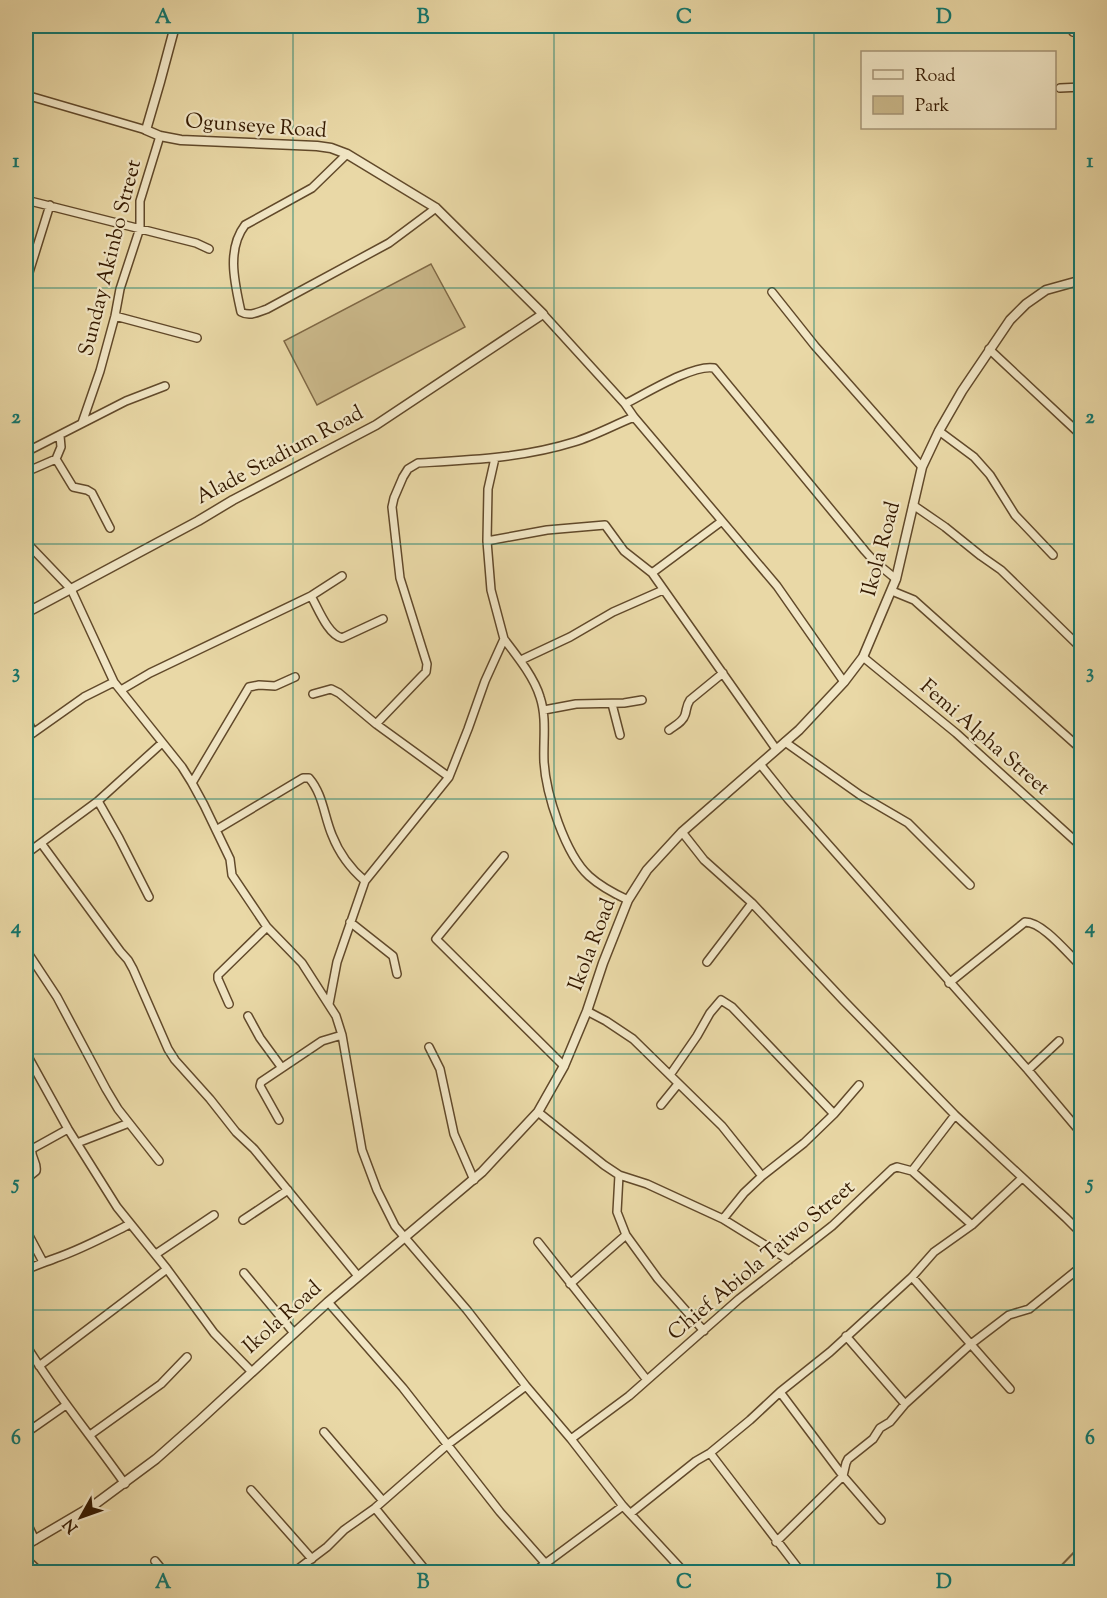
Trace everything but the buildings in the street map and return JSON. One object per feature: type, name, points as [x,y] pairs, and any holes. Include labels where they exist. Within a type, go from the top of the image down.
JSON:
[{"type":"street","points":[[26,95],[146,130],[175,26]]},
{"type":"street","points":[[1073,32],[1082,27]]},
{"type":"street","points":[[1060,88],[1082,87]]},
{"type":"street","name":"Ogunseye Road","points":[[146,130],[160,136],[181,140],[317,146],[347,154],[436,208],[543,314]]},
{"type":"street","name":"Sunday Akinbo Street","points":[[82,423],[100,371],[120,289],[140,228],[140,201],[160,136]]},
{"type":"street","points":[[347,154],[312,188],[245,225],[242,229],[233,253],[233,268],[241,312],[246,315],[267,309],[389,243],[436,208]]},
{"type":"street","points":[[26,200],[140,228],[196,243],[209,249]]},
{"type":"street","points":[[26,282],[50,206]]},
{"type":"street","name":"Ikola Road","points":[[26,1545],[80,1514],[125,1484],[200,1420],[328,1302],[474,1180],[538,1112],[564,1066],[628,900],[647,870],[682,832],[812,717],[863,657],[896,579],[922,468],[939,431],[962,391],[1010,320],[1026,304],[1046,290],[1082,280]]},
{"type":"street","points":[[772,292],[815,346],[922,468]]},
{"type":"street","points":[[543,314],[625,405],[777,586],[844,682]]},
{"type":"street","name":"Alade Stadium Road","points":[[26,613],[376,425],[543,314]]},
{"type":"street","points":[[115,316],[197,338]]},
{"type":"street","points":[[989,349],[1082,436]]},
{"type":"street","points":[[625,405],[700,368],[714,368],[865,551],[896,579]]},
{"type":"street","points":[[26,452],[126,401],[165,386]]},
{"type":"street","points":[[376,724],[426,672],[427,664],[400,578],[392,507],[408,469],[418,463],[495,458],[531,453],[574,442],[634,417]]},
{"type":"street","points":[[939,431],[974,457],[990,475],[1015,514],[1053,555]]},
{"type":"street","points":[[26,472],[56,459],[61,447],[60,435]]},
{"type":"street","points":[[495,458],[488,489],[487,541],[491,590],[504,639],[521,660],[540,695],[544,710],[546,782],[556,818],[577,862],[589,876],[628,900]]},
{"type":"street","points":[[56,459],[72,487],[87,490],[92,494],[110,528]]},
{"type":"street","points":[[913,505],[1001,570],[1082,649]]},
{"type":"street","points":[[26,518],[29,523],[26,531]]},
{"type":"street","points":[[652,573],[722,521]]},
{"type":"street","points":[[487,541],[547,530],[603,524],[608,527],[624,551],[652,573],[776,749]]},
{"type":"street","points":[[26,542],[71,589],[114,682],[192,783],[230,860],[232,875],[267,927],[302,963],[336,1016],[342,1035],[362,1150],[377,1190],[395,1226],[467,1310],[526,1386],[572,1439],[623,1506],[684,1572]]},
{"type":"street","points":[[121,690],[159,669],[311,596],[342,576]]},
{"type":"street","points":[[521,660],[570,637],[613,612],[663,590]]},
{"type":"street","points":[[892,591],[914,600],[1082,750]]},
{"type":"street","points":[[311,596],[336,637],[342,638],[383,619]]},
{"type":"street","points":[[329,1004],[337,962],[365,881],[449,777],[485,681],[504,639]]},
{"type":"street","name":"Femi Alpha Street","points":[[863,657],[956,733],[1082,847]]},
{"type":"street","points":[[669,730],[685,717],[686,705],[690,699],[723,673]]},
{"type":"street","points":[[192,783],[249,687],[275,686],[295,677]]},
{"type":"street","points":[[26,738],[84,697],[114,682]]},
{"type":"street","points":[[313,694],[332,689],[339,693],[376,724],[449,777]]},
{"type":"street","points":[[544,710],[576,704],[612,704],[642,700]]},
{"type":"street","points":[[612,704],[620,735]]},
{"type":"street","points":[[26,717],[33,734]]},
{"type":"street","points":[[785,742],[860,795],[908,824],[970,885]]},
{"type":"street","points":[[26,854],[98,801],[162,743]]},
{"type":"street","points":[[760,764],[788,799],[1082,1134]]},
{"type":"street","points":[[216,830],[303,778],[309,778],[314,783],[323,804],[331,834],[340,852],[365,881]]},
{"type":"street","points":[[98,801],[123,844],[149,897]]},
{"type":"street","points":[[682,832],[704,860],[752,903],[955,1115],[1082,1234]]},
{"type":"street","points":[[41,843],[128,960],[168,1050],[175,1060],[236,1132],[254,1149],[358,1276]]},
{"type":"street","points":[[504,856],[436,939],[564,1066]]},
{"type":"street","points":[[707,962],[752,903]]},
{"type":"street","points":[[350,922],[393,956],[397,974]]},
{"type":"street","points":[[950,983],[1025,922],[1032,922],[1043,929],[1082,967]]},
{"type":"street","points":[[229,1004],[218,975],[267,927]]},
{"type":"street","points":[[26,950],[57,997],[106,1089],[159,1161]]},
{"type":"street","points":[[670,1075],[697,1036],[710,1012],[721,1000],[732,1007],[834,1114]]},
{"type":"street","points":[[587,1011],[633,1039],[722,1126],[762,1176]]},
{"type":"street","points":[[248,1016],[260,1038],[282,1068]]},
{"type":"street","points":[[279,1120],[260,1085],[261,1081],[322,1041],[342,1035]]},
{"type":"street","points":[[1028,1070],[1059,1041]]},
{"type":"street","points":[[429,1047],[440,1069],[454,1134],[474,1180]]},
{"type":"street","points":[[26,1056],[68,1129],[129,1224],[156,1254],[214,1333],[252,1372]]},
{"type":"street","points":[[661,1105],[678,1084]]},
{"type":"street","points":[[723,1219],[744,1193],[804,1143],[834,1114],[859,1085]]},
{"type":"street","points":[[538,1112],[598,1161],[619,1175],[647,1184],[723,1219],[789,1260]]},
{"type":"street","points":[[955,1115],[912,1171],[972,1225]]},
{"type":"street","points":[[77,1143],[129,1123]]},
{"type":"street","points":[[26,1179],[36,1171],[37,1166],[31,1152],[32,1149],[68,1129]]},
{"type":"street","name":"Chief Abiola Taiwo Street","points":[[572,1439],[629,1396],[739,1299],[832,1226],[892,1169],[897,1167],[912,1171]]},
{"type":"street","points":[[619,1175],[617,1212],[626,1235],[658,1280],[704,1331]]},
{"type":"street","points":[[631,1513],[696,1461],[710,1453],[830,1352],[912,1277],[934,1252],[972,1225],[1022,1178]]},
{"type":"street","points":[[243,1220],[288,1190]]},
{"type":"street","points":[[156,1254],[214,1215]]},
{"type":"street","points":[[26,1270],[129,1224]]},
{"type":"street","points":[[26,1230],[43,1262]]},
{"type":"street","points":[[570,1284],[626,1235]]},
{"type":"street","points":[[538,1242],[647,1380]]},
{"type":"street","points":[[776,1542],[843,1476],[848,1459],[873,1439],[880,1428],[890,1422],[905,1404],[971,1344],[1009,1315],[1029,1309],[1082,1266]]},
{"type":"street","points":[[39,1366],[167,1269]]},
{"type":"street","points":[[244,1273],[294,1333]]},
{"type":"street","points":[[912,1277],[1010,1389]]},
{"type":"street","points":[[328,1302],[403,1388],[500,1512],[545,1563]]},
{"type":"street","points":[[846,1336],[905,1404]]},
{"type":"street","points":[[26,1345],[66,1405],[125,1484]]},
{"type":"street","points":[[90,1435],[161,1384],[188,1357]]},
{"type":"street","points":[[296,1572],[344,1530],[375,1508],[447,1445],[526,1386]]},
{"type":"street","points":[[780,1392],[843,1476],[881,1520]]},
{"type":"street","points":[[26,1433],[66,1405]]},
{"type":"street","points":[[324,1432],[383,1501]]},
{"type":"street","points":[[710,1453],[801,1572]]},
{"type":"street","points":[[251,1490],[312,1559]]},
{"type":"street","points":[[534,1572],[623,1506]]},
{"type":"street","points":[[375,1508],[428,1572]]},
{"type":"street","points":[[26,1521],[35,1540]]},
{"type":"street","points":[[26,1559],[40,1572]]},
{"type":"street","points":[[155,1562],[165,1572]]},
{"type":"green space","points":[[431,264],[465,327],[317,405],[284,341]]},
{"type":"waterway","points":[[1055,1572],[1082,1544]]}]
